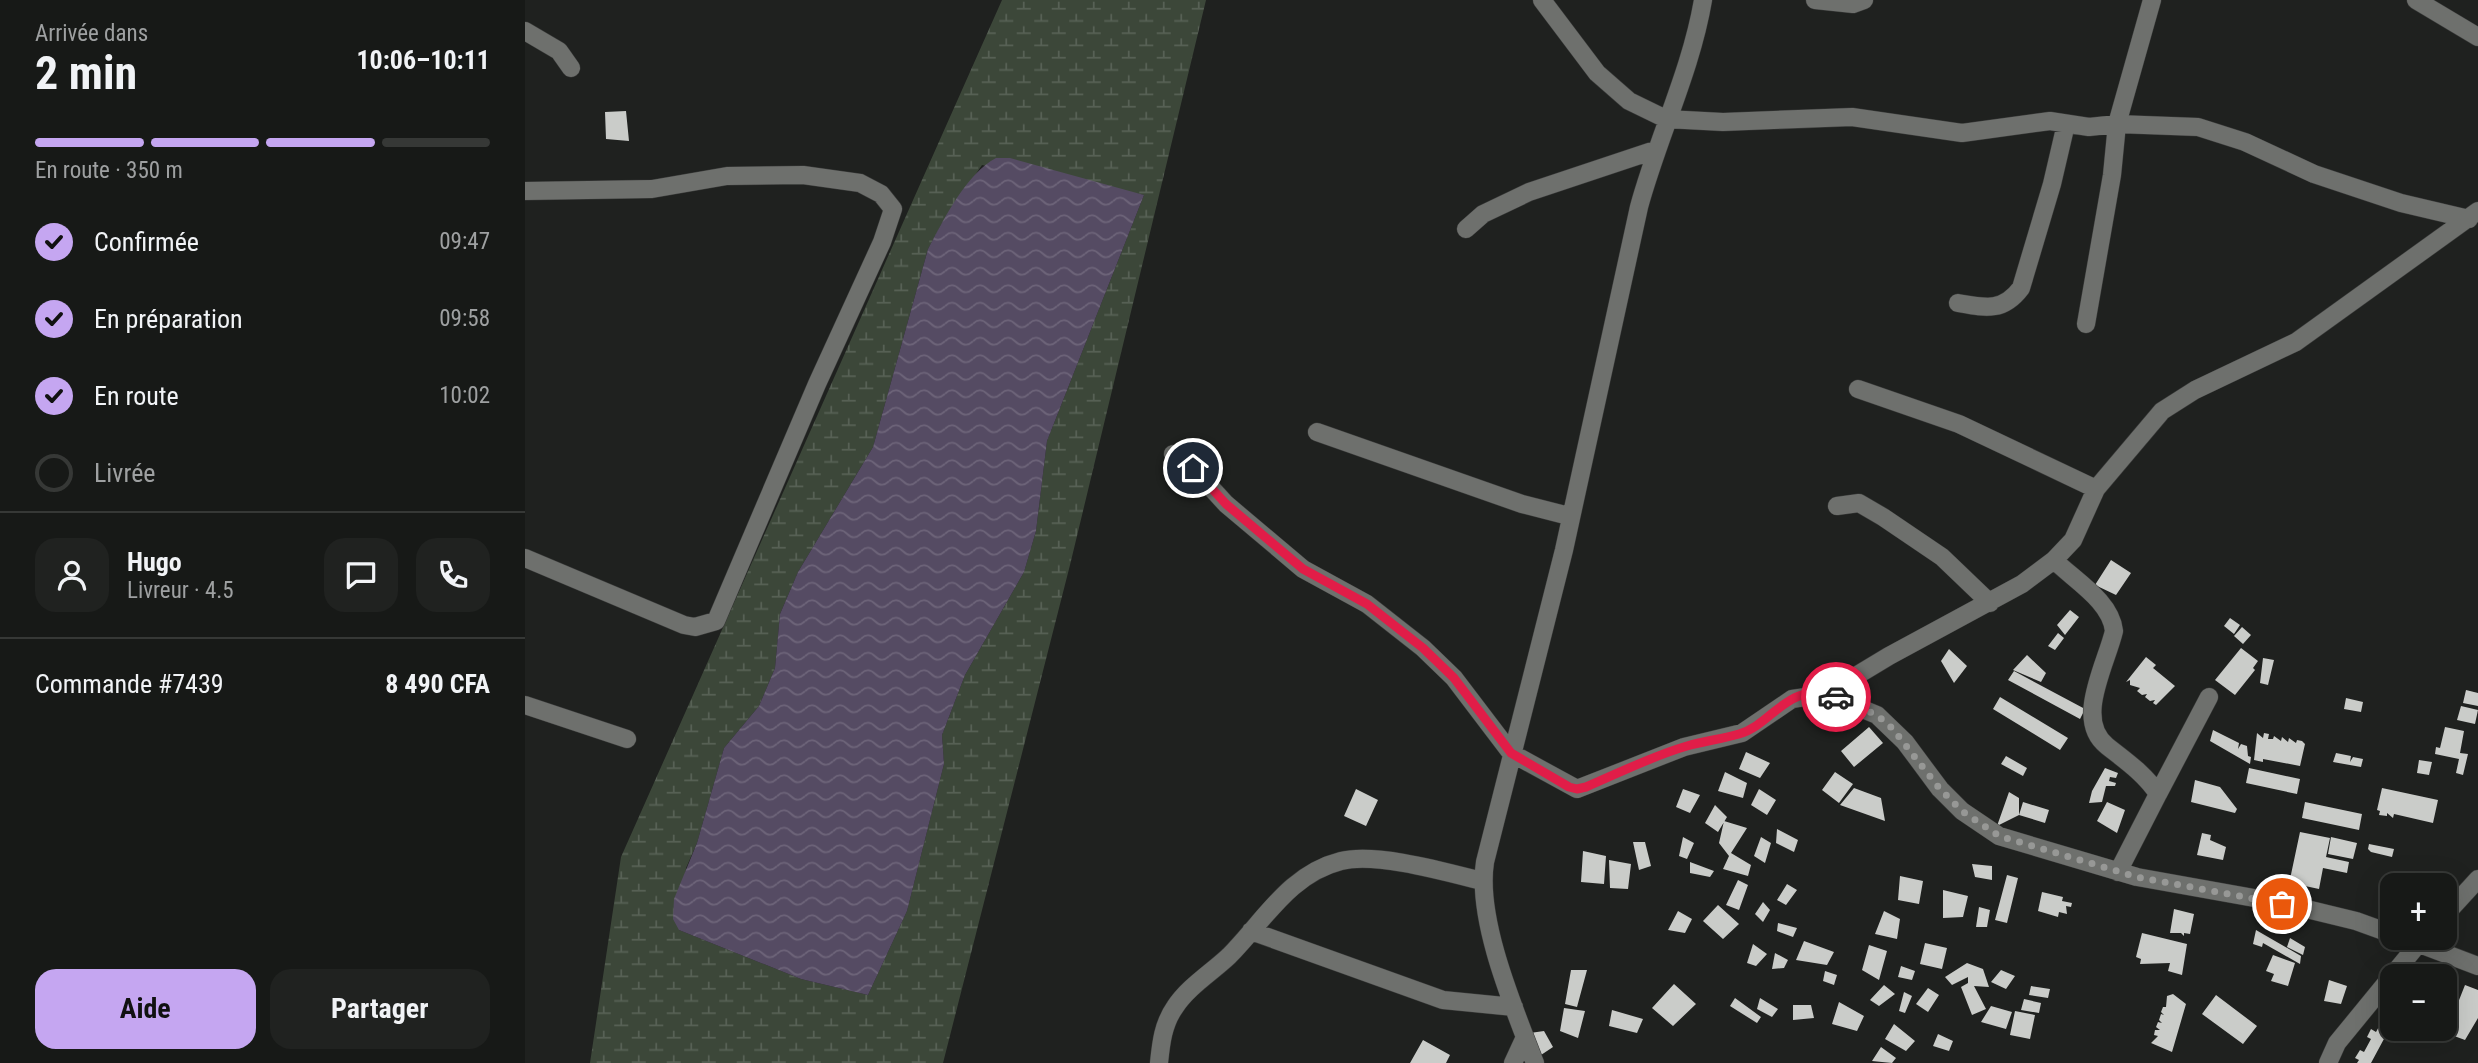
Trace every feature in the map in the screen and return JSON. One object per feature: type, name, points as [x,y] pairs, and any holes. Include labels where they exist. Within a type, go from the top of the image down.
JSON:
[{"type":"street","points":[[1542,0],[1597,72],[1629,101],[1666,119],[1723,122],[1852,117],[1962,133],[2036,122],[2089,127],[2117,124],[2197,127],[2221,133],[2314,174],[2401,203],[2474,215]]},
{"type":"street","points":[[1535,1063],[1514,1007],[1486,912],[1482,881],[1511,753],[1564,550],[1569,516],[1655,150],[1682,77],[1703,0]]},
{"type":"street","points":[[1815,0],[1853,4],[1864,0]]},
{"type":"street","points":[[2085,324],[2112,175],[2117,124],[2152,0]]},
{"type":"street","points":[[2416,0],[2478,37]]},
{"type":"street","points":[[525,31],[559,51],[571,68]]},
{"type":"street","points":[[1958,303],[1997,308],[2013,299],[2021,288],[2039,233],[2066,124]]},
{"type":"street","points":[[1467,229],[1483,214],[1529,192],[1655,150]]},
{"type":"street","points":[[525,191],[652,189],[727,176],[803,175],[860,183],[881,194],[893,209],[882,242],[817,384],[716,621],[695,627],[684,625],[525,558]]},
{"type":"street","points":[[1826,694],[1889,656],[1990,603],[2054,560],[2073,540],[2096,489],[2162,411],[2195,390],[2296,342],[2474,215]]},
{"type":"street","points":[[1858,389],[1959,424],[2096,489]]},
{"type":"street","points":[[1317,432],[1522,504],[1569,516]]},
{"type":"street","points":[[1173,454],[1193,468],[1226,504],[1303,569],[1367,604],[1423,648],[1454,678],[1511,753],[1577,789],[1684,747],[1742,733],[1792,699],[1804,695],[1826,694],[1854,704],[1884,721],[1962,811],[1999,836],[2118,872],[2307,909],[2380,930]]},
{"type":"street","points":[[1837,506],[1859,503],[1883,517],[1942,557],[1990,603]]},
{"type":"street","points":[[2054,560],[2103,605],[2113,619],[2113,631],[2091,714],[2092,730],[2100,740],[2149,780],[2158,794]]},
{"type":"street","points":[[2118,872],[2209,698]]},
{"type":"street","points":[[525,705],[627,739]]},
{"type":"street","points":[[1159,1063],[1166,1024],[1175,1006],[1251,931],[1276,900],[1306,878],[1342,860],[1360,859],[1420,866],[1482,881]]},
{"type":"street","points":[[2457,902],[2478,879]]},
{"type":"street","points":[[1251,931],[1443,1000],[1514,1007]]},
{"type":"street","points":[[2328,1063],[2337,1043],[2407,950]]},
{"type":"street","points":[[2439,950],[2478,966]]},
{"type":"street","points":[[1513,1063],[1525,1037]]},
{"type":"green space","points":[[1002,0],[1206,0],[1070,565],[943,1063],[590,1063],[621,857]],"holes":[[[982,165],[1144,195],[1047,441],[1036,531],[1024,572],[965,675],[942,735],[944,764],[907,911],[868,995],[801,979],[679,930],[686,868],[697,843],[724,748],[759,706],[775,668],[780,614],[798,572],[873,447],[928,249],[941,225]]]},
{"type":"water","points":[[996,158],[1010,158],[1144,195],[1047,441],[1036,531],[1024,572],[965,675],[942,735],[944,764],[907,911],[868,995],[801,979],[679,930],[673,919],[674,899],[697,843],[724,748],[759,706],[775,668],[780,614],[798,572],[873,447],[928,249],[966,186],[985,165]]},
{"type":"building","points":[[626,111],[629,141],[606,139],[605,112]]},
{"type":"building","points":[[2111,560],[2131,573],[2116,595],[2095,585]]},
{"type":"building","points":[[2070,610],[2079,617],[2065,635],[2057,625]]},
{"type":"building","points":[[2230,618],[2240,625],[2234,634],[2224,626]]},
{"type":"building","points":[[2242,627],[2251,635],[2243,644],[2234,636]]},
{"type":"building","points":[[2058,633],[2064,638],[2055,650],[2048,646]]},
{"type":"building","points":[[2241,648],[2258,661],[2253,668],[2255,670],[2235,695],[2215,680]]},
{"type":"building","points":[[1949,649],[1967,666],[1954,683],[1941,661]]},
{"type":"building","points":[[2027,655],[2046,673],[2041,682],[2013,670]]},
{"type":"building","points":[[2146,657],[2156,665],[2153,668],[2175,686],[2156,705],[2153,703],[2155,700],[2150,701],[2145,697],[2147,694],[2142,695],[2137,691],[2140,688],[2130,685],[2130,680],[2126,682]]},
{"type":"building","points":[[2263,658],[2274,660],[2268,685],[2260,683]]},
{"type":"building","points":[[2014,671],[2085,709],[2080,719],[2008,680]]},
{"type":"building","points":[[2466,690],[2478,693],[2478,706],[2463,703]]},
{"type":"building","points":[[2000,697],[2068,738],[2060,750],[1993,709]]},
{"type":"building","points":[[2346,698],[2363,702],[2361,712],[2344,709]]},
{"type":"building","points":[[2461,706],[2478,710],[2475,724],[2457,720]]},
{"type":"building","points":[[1869,727],[1883,743],[1854,767],[1841,751]]},
{"type":"building","points":[[2445,727],[2464,731],[2460,753],[2468,754],[2463,775],[2456,773],[2459,759],[2435,754],[2436,747],[2440,748]]},
{"type":"building","points":[[2213,730],[2239,743],[2238,749],[2241,744],[2247,746],[2248,756],[2251,757],[2250,764],[2210,741]]},
{"type":"building","points":[[2257,733],[2263,738],[2264,733],[2269,734],[2268,739],[2273,739],[2274,736],[2281,741],[2282,737],[2288,742],[2289,738],[2296,743],[2297,740],[2302,741],[2305,744],[2300,766],[2263,759],[2263,762],[2254,760]]},
{"type":"building","points":[[1746,752],[1770,763],[1760,778],[1739,769]]},
{"type":"building","points":[[2336,753],[2351,756],[2350,762],[2353,757],[2363,759],[2361,767],[2333,762]]},
{"type":"building","points":[[2006,756],[2027,768],[2023,776],[2001,764]]},
{"type":"building","points":[[2419,760],[2432,762],[2429,775],[2417,773]]},
{"type":"building","points":[[2105,768],[2118,773],[2116,778],[2110,777],[2109,781],[2116,783],[2115,786],[2106,786],[2102,802],[2089,803],[2092,791]]},
{"type":"building","points":[[2249,768],[2300,779],[2297,794],[2246,783]]},
{"type":"building","points":[[1725,772],[1747,783],[1743,798],[1718,791]]},
{"type":"building","points":[[1835,772],[1853,784],[1839,803],[1822,790]]},
{"type":"building","points":[[2195,780],[2220,787],[2237,809],[2235,813],[2191,802]]},
{"type":"building","points":[[1854,788],[1881,798],[1885,821],[1840,805]]},
{"type":"building","points":[[2382,788],[2438,800],[2433,823],[2394,814],[2393,818],[2387,813],[2387,816],[2379,815],[2380,811],[2377,810]]},
{"type":"building","points":[[1356,789],[1378,800],[1366,826],[1344,816]]},
{"type":"building","points":[[1683,789],[1700,795],[1690,813],[1676,807]]},
{"type":"building","points":[[1759,789],[1776,800],[1767,815],[1751,805]]},
{"type":"building","points":[[2009,792],[2019,798],[2019,815],[1997,826]]},
{"type":"building","points":[[2023,802],[2049,810],[2045,823],[2019,815]]},
{"type":"building","points":[[2107,802],[2125,810],[2117,833],[2097,821]]},
{"type":"building","points":[[2305,802],[2362,814],[2359,830],[2302,818]]},
{"type":"building","points":[[1715,805],[1727,817],[1718,832],[1705,823]]},
{"type":"building","points":[[1724,821],[1747,828],[1731,853],[1751,865],[1748,876],[1723,869],[1729,856],[1719,843]]},
{"type":"building","points":[[1777,829],[1798,840],[1794,852],[1776,843]]},
{"type":"building","points":[[2300,832],[2330,838],[2326,857],[2349,862],[2347,873],[2323,868],[2319,889],[2305,886],[2302,902],[2286,898]]},
{"type":"building","points":[[2202,833],[2211,835],[2210,840],[2226,847],[2223,860],[2197,855]]},
{"type":"building","points":[[1683,837],[1694,843],[1687,859],[1679,856]]},
{"type":"building","points":[[1761,837],[1771,843],[1765,863],[1754,856]]},
{"type":"building","points":[[2331,837],[2357,843],[2353,859],[2328,854]]},
{"type":"building","points":[[1633,842],[1645,842],[1651,866],[1639,870]]},
{"type":"building","points":[[2369,844],[2394,849],[2392,857],[2371,852],[2368,849]]},
{"type":"building","points":[[1583,851],[1606,856],[1604,884],[1581,882]]},
{"type":"building","points":[[1609,860],[1631,864],[1628,889],[1610,888]]},
{"type":"building","points":[[1690,862],[1714,871],[1710,877],[1690,873]]},
{"type":"building","points":[[1972,864],[1992,866],[1992,880],[1975,877]]},
{"type":"building","points":[[2007,875],[2018,878],[2007,923],[1995,920]]},
{"type":"building","points":[[1900,876],[1923,881],[1919,904],[1898,900]]},
{"type":"building","points":[[1738,880],[1748,885],[1739,910],[1726,905]]},
{"type":"building","points":[[1787,884],[1797,890],[1786,905],[1777,900]]},
{"type":"building","points":[[1943,890],[1968,896],[1963,917],[1943,918]]},
{"type":"building","points":[[2042,892],[2063,897],[2062,901],[2072,903],[2071,907],[2066,906],[2067,914],[2059,912],[2058,917],[2038,911]]},
{"type":"building","points":[[1763,902],[1770,910],[1763,922],[1755,914]]},
{"type":"building","points":[[1718,905],[1739,924],[1723,939],[1703,921]]},
{"type":"building","points":[[1979,907],[1990,910],[1987,927],[1976,927]]},
{"type":"building","points":[[2174,909],[2194,914],[2190,934],[2184,933],[2184,936],[2181,933],[2170,933]]},
{"type":"building","points":[[1678,911],[1692,919],[1685,933],[1668,930]]},
{"type":"building","points":[[1884,911],[1900,919],[1897,939],[1875,934]]},
{"type":"building","points":[[1778,923],[1797,928],[1793,937],[1777,931]]},
{"type":"building","points":[[2256,930],[2301,956],[2300,964],[2263,943],[2262,947],[2253,944]]},
{"type":"building","points":[[2142,933],[2187,944],[2182,975],[2168,971],[2170,963],[2140,964],[2141,959],[2136,957]]},
{"type":"building","points":[[2290,938],[2305,947],[2303,955],[2287,947]]},
{"type":"building","points":[[1804,941],[1834,952],[1827,965],[1796,960]]},
{"type":"building","points":[[1925,943],[1947,948],[1942,969],[1920,964]]},
{"type":"building","points":[[1753,944],[1767,954],[1756,966],[1747,963]]},
{"type":"building","points":[[1869,945],[1887,951],[1879,980],[1862,970]]},
{"type":"building","points":[[1775,953],[1788,960],[1784,968],[1772,969]]},
{"type":"building","points":[[2273,955],[2295,963],[2288,986],[2271,981],[2274,974],[2266,971]]},
{"type":"building","points":[[1967,963],[1983,969],[1989,987],[1974,986],[1986,1009],[1972,1015],[1961,987],[1968,983],[1968,977],[1952,985],[1945,977]]},
{"type":"building","points":[[1901,966],[1915,971],[1912,980],[1898,977]]},
{"type":"building","points":[[1571,970],[1587,970],[1577,1007],[1565,1004]]},
{"type":"building","points":[[2001,970],[2015,976],[2006,989],[1991,982]]},
{"type":"building","points":[[1825,971],[1837,975],[1834,985],[1823,981]]},
{"type":"building","points":[[2329,980],[2347,986],[2341,1004],[2324,1001]]},
{"type":"building","points":[[1674,984],[1696,1004],[1673,1026],[1652,1008]]},
{"type":"building","points":[[1884,985],[1895,994],[1879,1006],[1870,1000]]},
{"type":"building","points":[[2465,985],[2478,990],[2478,1018],[2465,1040],[2457,1037],[2457,1005]]},
{"type":"building","points":[[2031,986],[2050,989],[2048,998],[2029,995]]},
{"type":"building","points":[[1928,988],[1939,995],[1928,1012],[1916,1004]]},
{"type":"building","points":[[1904,992],[1912,996],[1905,1013],[1899,1011]]},
{"type":"building","points":[[2173,994],[2186,1004],[2172,1052],[2151,1043],[2158,1036],[2154,1035],[2155,1030],[2160,1030],[2156,1027],[2158,1022],[2162,1023],[2159,1020],[2161,1014],[2164,1015],[2161,1012],[2163,1007],[2166,1007],[2167,996]]},
{"type":"building","points":[[2216,995],[2257,1026],[2243,1044],[2202,1014]]},
{"type":"building","points":[[1735,998],[1761,1017],[1757,1023],[1730,1006]]},
{"type":"building","points":[[1760,998],[1778,1009],[1772,1017],[1757,1009]]},
{"type":"building","points":[[2024,999],[2041,1003],[2039,1013],[2021,1010]]},
{"type":"building","points":[[1839,1002],[1864,1016],[1857,1031],[1832,1024]]},
{"type":"building","points":[[1793,1005],[1811,1005],[1814,1018],[1793,1020]]},
{"type":"building","points":[[1991,1006],[2012,1012],[2006,1029],[1981,1022]]},
{"type":"building","points":[[1564,1008],[1585,1011],[1578,1038],[1560,1031]]},
{"type":"building","points":[[1612,1010],[1643,1019],[1637,1033],[1609,1026]]},
{"type":"building","points":[[2015,1011],[2035,1015],[2030,1039],[2010,1035]]},
{"type":"building","points":[[1894,1024],[1915,1041],[1906,1051],[1885,1039]]},
{"type":"building","points":[[2380,1025],[2380,1041],[2383,1041],[2371,1063],[2357,1063],[2359,1060],[2355,1058],[2360,1050],[2364,1052],[2371,1039],[2367,1037],[2371,1029],[2376,1032]]},
{"type":"building","points":[[1544,1031],[1553,1047],[1538,1057],[1530,1033]]},
{"type":"building","points":[[1938,1034],[1953,1041],[1949,1051],[1933,1046]]},
{"type":"building","points":[[1423,1040],[1450,1055],[1446,1063],[1410,1063]]},
{"type":"building","points":[[1881,1047],[1896,1058],[1892,1063],[1872,1061]]},
{"type":"way so far","points":[[1836,697],[1877,715],[1905,742],[1940,789],[1962,811],[1999,836],[2137,877],[2282,904]]},
{"type":"route","points":[[1193,468],[1226,504],[1303,569],[1322,582],[1367,604],[1396,625],[1454,678],[1511,753],[1569,787],[1586,787],[1684,747],[1742,733],[1792,699],[1814,694],[1836,697]]}]
